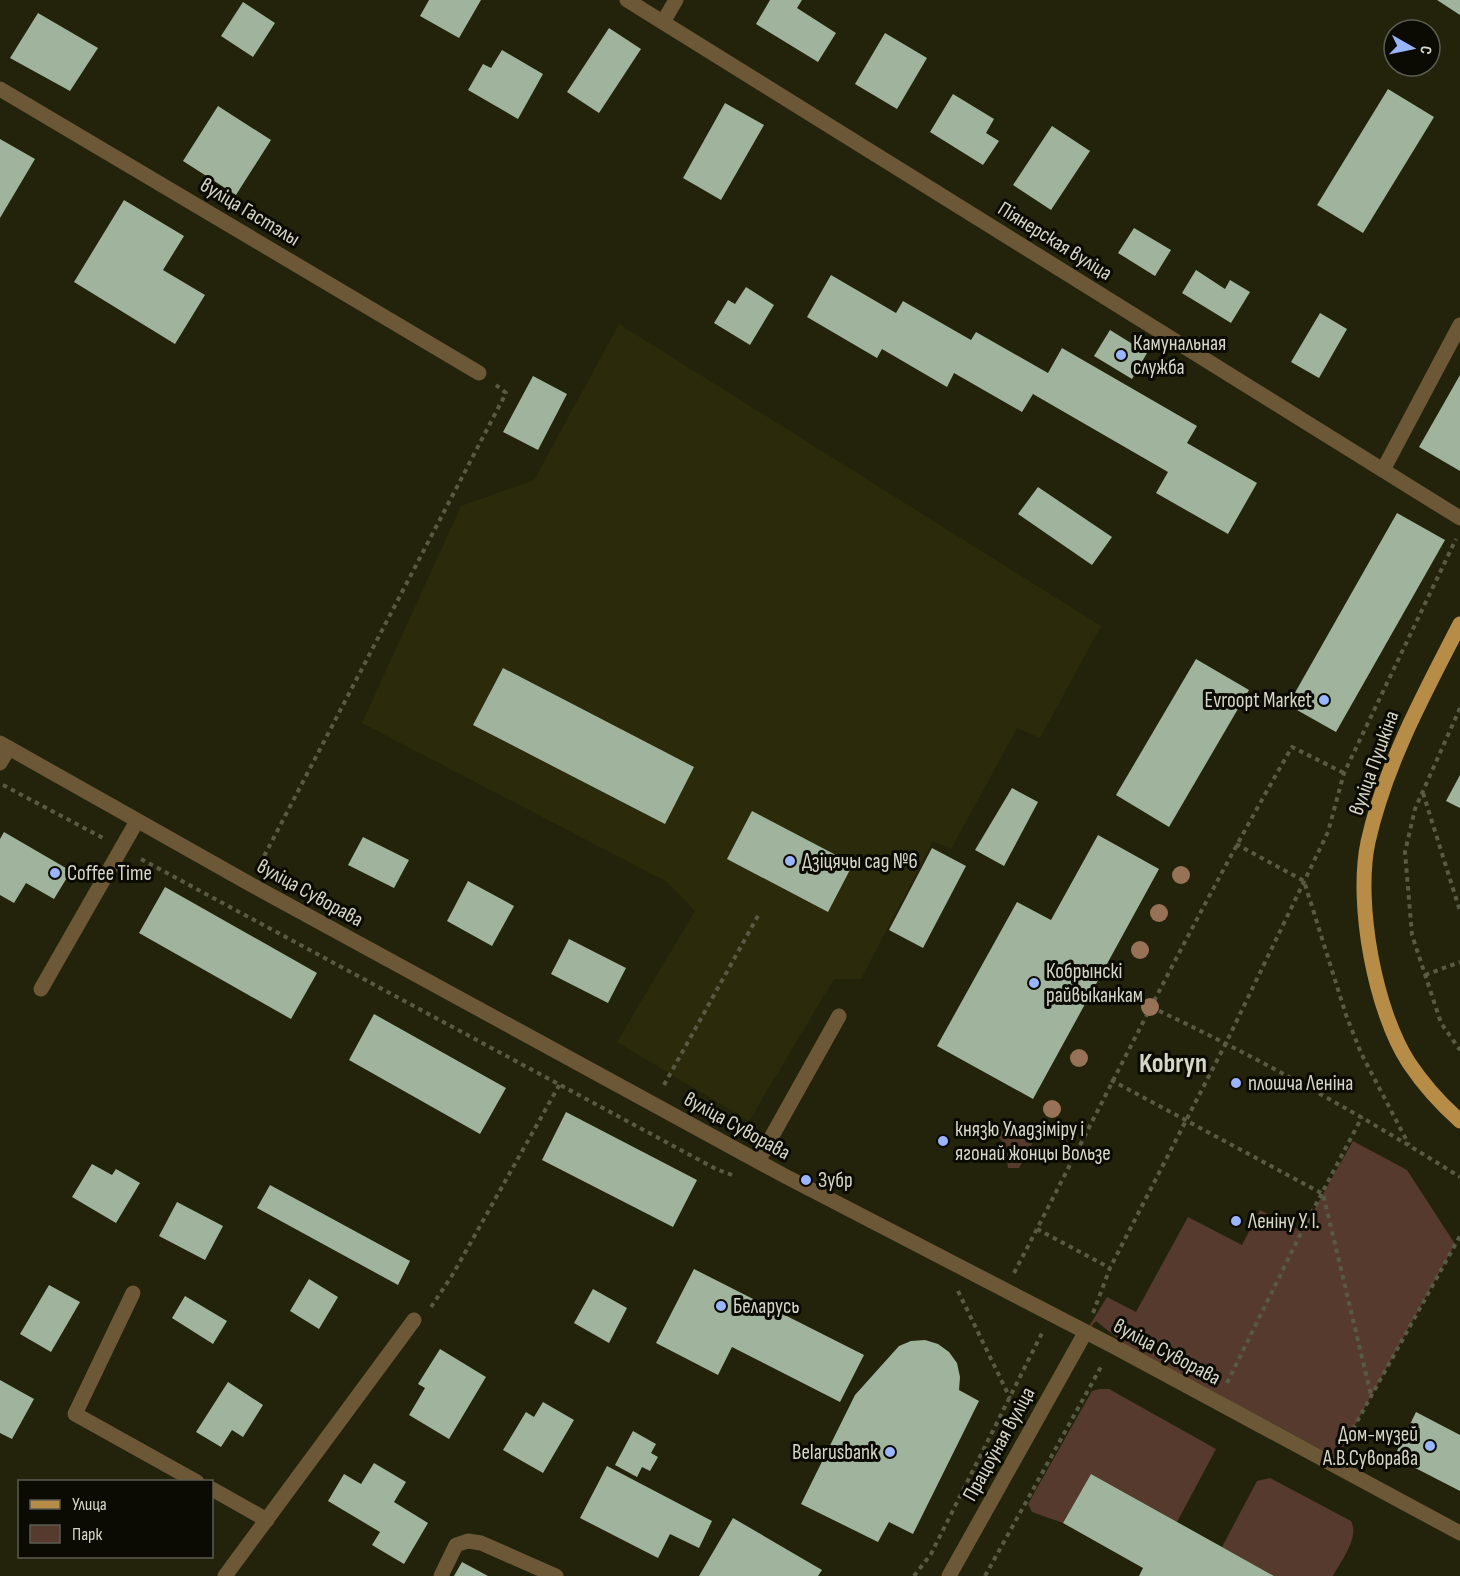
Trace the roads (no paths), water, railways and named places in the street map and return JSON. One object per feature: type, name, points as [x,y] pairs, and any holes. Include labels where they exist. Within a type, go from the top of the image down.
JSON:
[{"type":"main road","name":"вуліца Пушкіна","points":[[1460,624],[1418,705],[1382,791],[1367,845],[1365,905],[1371,965],[1387,1017],[1408,1063],[1443,1106],[1460,1121]]},
{"type":"street","name":"Піянерская вуліца","points":[[627,0],[1460,518]]},
{"type":"street","points":[[663,22],[676,0]]},
{"type":"street","name":"вуліца Гастэлы","points":[[0,88],[479,373]]},
{"type":"street","points":[[1383,470],[1460,325]]},
{"type":"street","points":[[0,763],[5,745]]},
{"type":"street","name":"вуліца Суворава","points":[[5,745],[250,884],[758,1161],[1051,1316],[1115,1347],[1460,1533]]},
{"type":"street","points":[[41,989],[137,820]]},
{"type":"street","points":[[758,1161],[839,1016]]},
{"type":"street","points":[[133,1293],[75,1414],[193,1480]]},
{"type":"street","points":[[225,1576],[414,1320]]},
{"type":"street","name":"Працоўная вуліца","points":[[949,1576],[1085,1333]]},
{"type":"street","points":[[213,1490],[267,1520]]},
{"type":"street","points":[[441,1576],[456,1545],[468,1541],[481,1543],[556,1576]]},
{"type":"place","name":"Камунальная служба","points":[[1121,355]]},
{"type":"place","name":"Evroopt Market","points":[[1324,700]]},
{"type":"place","name":"Дзіцячы сад №6","points":[[790,861]]},
{"type":"place","name":"Coffee Time","points":[[55,873]]},
{"type":"place","name":"Кобрынскі райвыканкам","points":[[1034,983]]},
{"type":"place","name":"плошча Леніна","points":[[1236,1083]]},
{"type":"place","name":"князю Уладзіміру і ягонай жонцы Вользе","points":[[943,1141]]},
{"type":"place","name":"Зубр","points":[[806,1180]]},
{"type":"place","name":"Леніну У. І.","points":[[1236,1221]]},
{"type":"place","name":"Беларусь","points":[[721,1306]]},
{"type":"place","name":"Дом-музей А.В.Суворава","points":[[1430,1446]]},
{"type":"place","name":"Belarusbank","points":[[890,1452]]},
{"type":"district","name":"Kobryn","points":[[1173,1064]]}]
